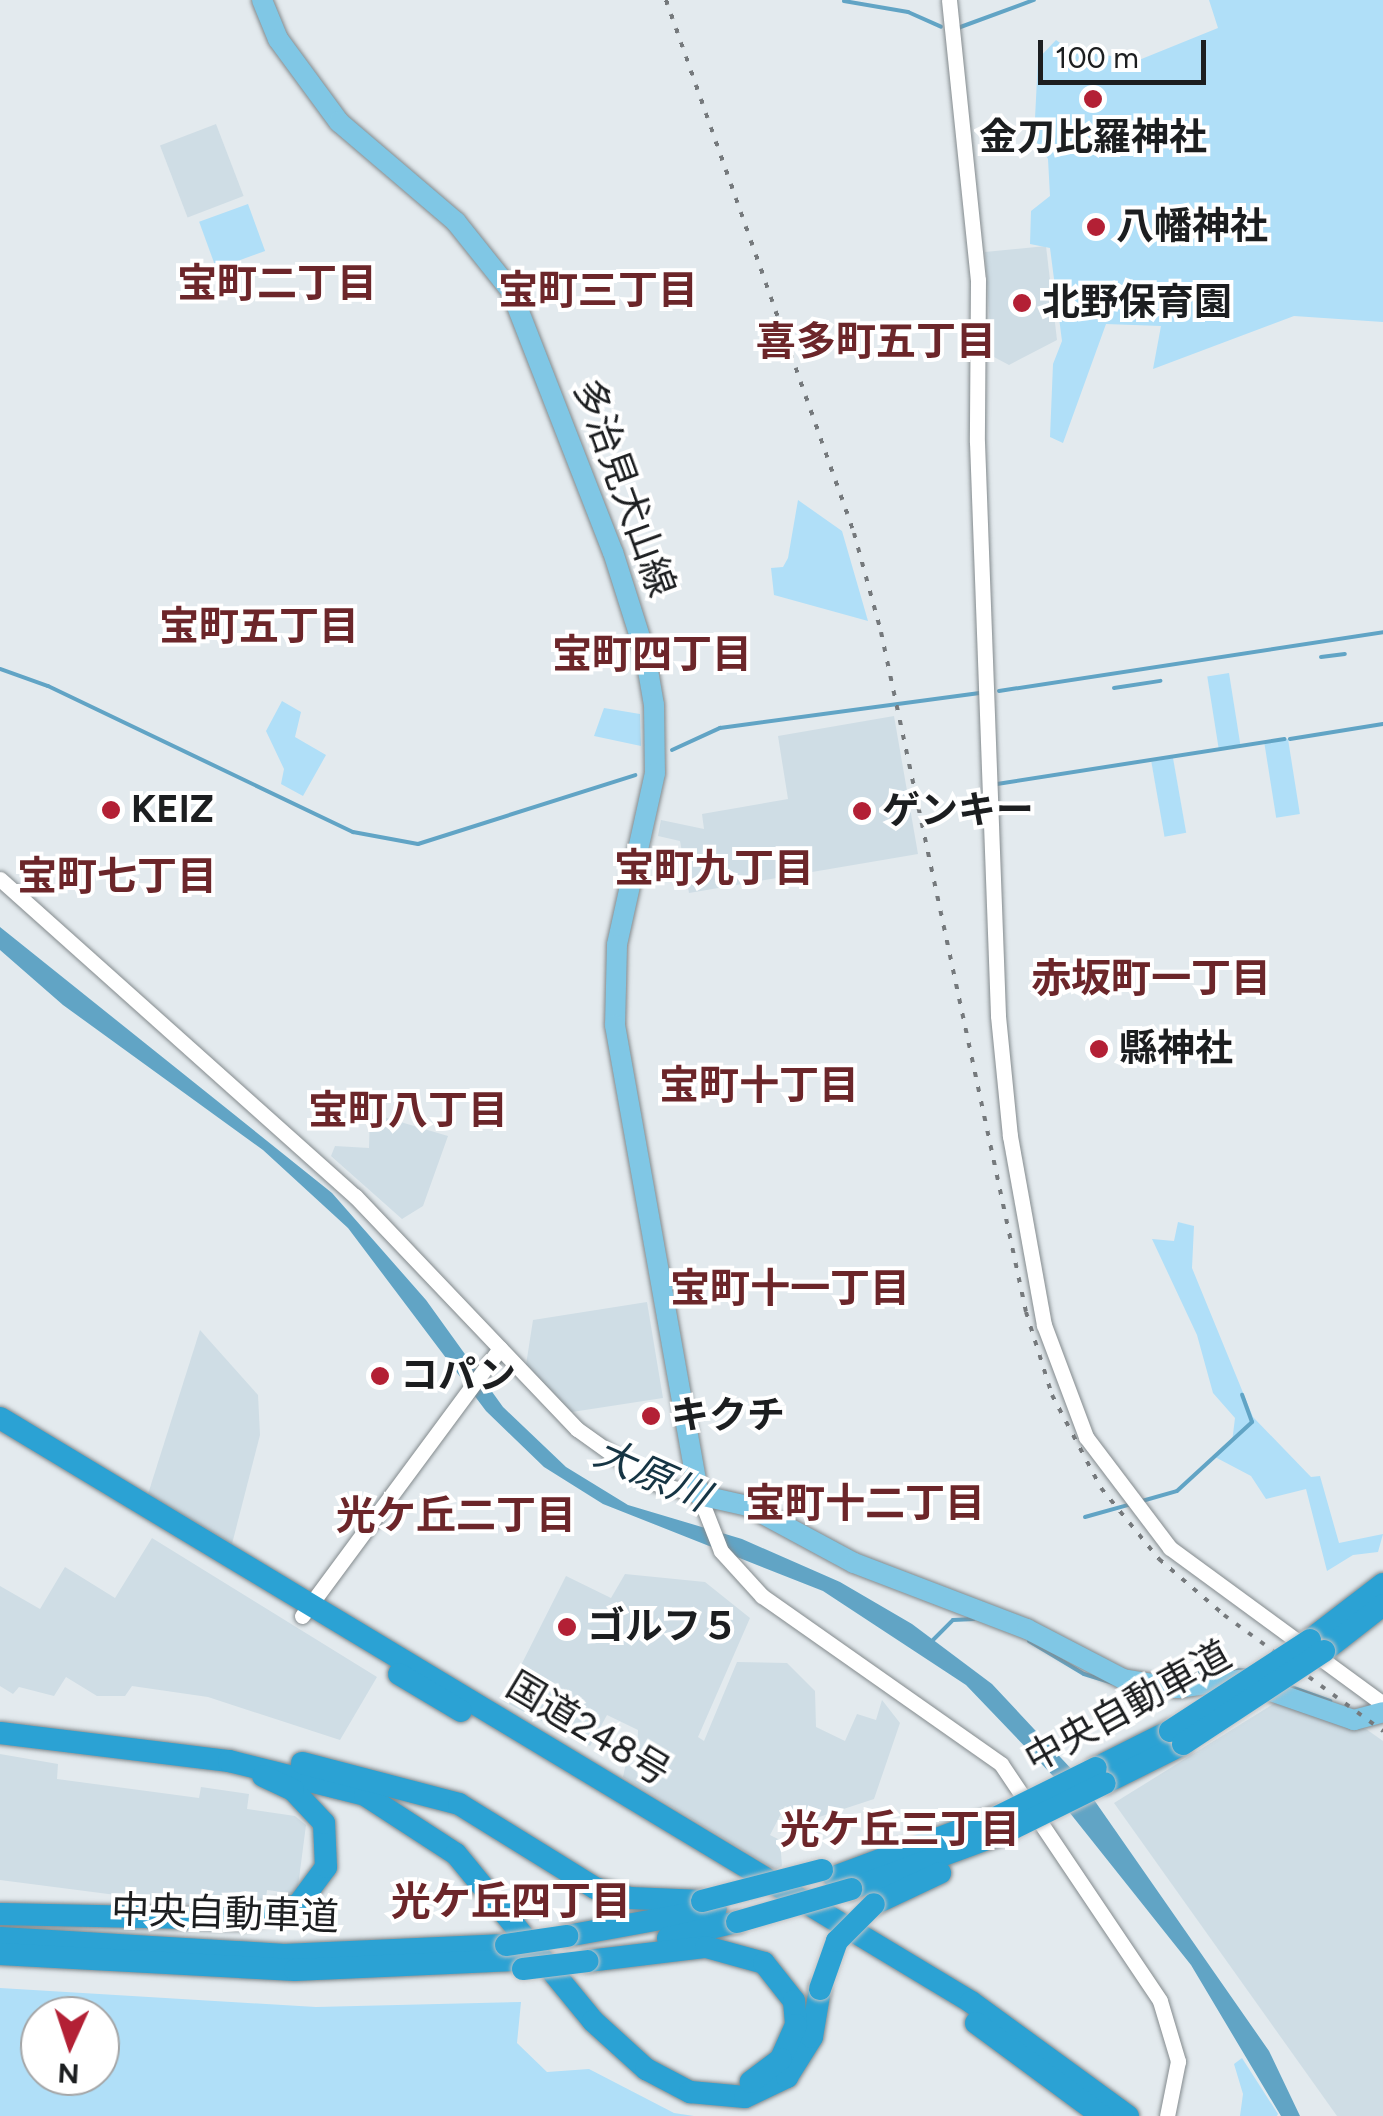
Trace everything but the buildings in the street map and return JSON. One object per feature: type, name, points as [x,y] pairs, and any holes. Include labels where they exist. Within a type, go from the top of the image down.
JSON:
[{"type":"highway","name":"国道248号","points":[[0,1418],[306,1610],[906,1976],[1102,2116]]},
{"type":"highway","name":"国道248号","points":[[0,1436],[306,1610],[971,2002],[1128,2116]]},
{"type":"highway","name":"中央自動車道","points":[[1317,1645],[1383,1584]]},
{"type":"highway","name":"中央自動車道","points":[[836,1879],[1005,1829],[1176,1737],[1383,1605]]},
{"type":"highway","points":[[0,1724],[304,1764],[458,1804],[596,1888],[630,1898],[709,1905],[836,1879]]},
{"type":"highway","points":[[0,1734],[298,1774],[365,1795],[416,1823],[484,1882],[593,2021],[646,2069],[690,2092],[746,2097],[787,2077],[812,2037],[820,1988],[837,1941],[874,1904],[1005,1829]]},
{"type":"highway","points":[[0,1914],[245,1919],[284,1912],[310,1896],[328,1851],[324,1824],[306,1801],[272,1779],[178,1756]]},
{"type":"highway","points":[[304,1764],[370,1785],[457,1841],[494,1876],[591,2002],[664,2069],[692,2082],[736,2086],[772,2070],[788,2049],[794,2001],[764,1963],[744,1952],[706,1947],[579,1950],[515,1958]]},
{"type":"highway","name":"中央自動車道","points":[[0,1954],[211,1968],[430,1968],[515,1958],[738,1922],[919,1839],[943,1841],[1005,1829]]},
{"type":"highway","name":"中央自動車道","points":[[579,1950],[709,1905]]},
{"type":"highway","name":"中央自動車道","points":[[0,1938],[284,1954],[515,1958]]},
{"type":"main road","name":"多治見犬山線","points":[[262,0],[278,38],[339,122],[456,222],[511,291],[613,552],[645,653],[654,704],[654,773],[617,945],[615,1025],[698,1495]]},
{"type":"main road","points":[[698,1495],[748,1506],[854,1563],[1027,1630],[1123,1680],[1178,1688],[1239,1680],[1354,1720],[1380,1704]]},
{"type":"street","points":[[950,0],[978,280],[998,1016],[1010,1136],[1044,1325],[1086,1437],[1170,1548],[1380,1704]]},
{"type":"street","points":[[0,879],[356,1196],[496,1354],[577,1429],[651,1482],[698,1495],[705,1520],[742,1577],[953,1724],[1024,1791],[1175,2034],[1177,2086],[1167,2116]]},
{"type":"street","points":[[306,1610],[496,1354]]},
{"type":"shaded area","points":[[1209,0],[1383,0],[1383,322],[1294,316],[1153,369],[1161,326],[1106,324],[1063,443],[1050,437],[1053,364],[1062,341],[1050,248],[1030,244],[1031,211],[1050,196],[1048,159],[1034,138],[1038,59],[1056,40],[1070,50],[1139,60],[1218,28]]},
{"type":"shaded area","points":[[216,124],[244,196],[188,217],[160,146]]},
{"type":"shaded area","points":[[248,204],[265,251],[216,269],[199,222]]},
{"type":"shaded area","name":"北野保育園","points":[[1046,246],[1057,340],[1009,365],[992,356],[985,252]]},
{"type":"shaded area","points":[[798,500],[842,531],[868,621],[774,595],[771,568],[783,567],[788,558]]},
{"type":"shaded area","points":[[1229,673],[1241,747],[1219,751],[1207,676]]},
{"type":"shaded area","points":[[282,701],[301,712],[295,737],[326,755],[303,796],[281,784],[284,769],[266,731]]},
{"type":"shaded area","points":[[604,708],[640,714],[641,746],[594,736]]},
{"type":"shaded area","points":[[894,716],[918,854],[689,893],[680,841],[658,836],[661,820],[704,829],[702,814],[788,799],[778,736]]},
{"type":"shaded area","points":[[1288,739],[1300,814],[1276,818],[1264,743]]},
{"type":"shaded area","points":[[1173,758],[1186,833],[1165,837],[1151,762]]},
{"type":"shaded area","points":[[0,927],[332,1193],[426,1300],[503,1407],[566,1467],[628,1505],[742,1539],[840,1582],[912,1624],[992,1684],[1076,1774],[1269,2051],[1300,2116],[1281,2116],[1191,1965],[1062,1803],[1055,1778],[966,1685],[823,1591],[603,1504],[544,1467],[486,1411],[348,1228],[263,1150],[63,1005],[0,950]]},
{"type":"shaded area","points":[[370,1113],[448,1136],[423,1206],[402,1219],[331,1156],[335,1146],[369,1148]]},
{"type":"shaded area","points":[[1178,1222],[1194,1226],[1192,1268],[1253,1417],[1311,1477],[1320,1476],[1339,1543],[1383,1534],[1378,1552],[1353,1555],[1327,1571],[1306,1489],[1266,1499],[1251,1476],[1215,1457],[1232,1442],[1235,1418],[1213,1393],[1197,1335],[1152,1239],[1174,1241]]},
{"type":"shaded area","points":[[647,1302],[663,1398],[572,1412],[526,1365],[533,1320]]},
{"type":"shaded area","points":[[200,1330],[258,1395],[260,1435],[232,1544],[148,1494]]},
{"type":"shaded area","points":[[152,1538],[377,1677],[340,1740],[208,1697],[132,1686],[125,1696],[97,1696],[66,1677],[54,1696],[19,1687],[13,1694],[0,1686],[0,1586],[40,1609],[65,1567],[115,1598]]},
{"type":"shaded area","points":[[625,1574],[705,1582],[750,1618],[698,1737],[704,1741],[737,1662],[787,1663],[815,1691],[816,1727],[845,1741],[857,1714],[876,1720],[882,1700],[900,1723],[874,1799],[810,1820],[785,1806],[770,1835],[780,1840],[782,1866],[776,1870],[623,1777],[626,1763],[637,1763],[638,1730],[607,1715],[590,1746],[503,1701],[566,1576],[611,1598]]},
{"type":"shaded area","points":[[1275,1703],[1366,1729],[1383,1741],[1383,2116],[1337,2116],[1114,1803]]},
{"type":"shaded area","points":[[0,1754],[58,1764],[57,1779],[199,1798],[201,1787],[249,1794],[247,1809],[295,1816],[306,1825],[297,1894],[267,1890],[265,1905],[233,1901],[232,1910],[0,1880]]},
{"type":"shaded area","points":[[0,1988],[316,2007],[521,2002],[517,2043],[547,2072],[589,2069],[674,2113],[694,2116],[0,2116]]},
{"type":"shaded area","points":[[1242,2058],[1277,2116],[1240,2116],[1243,2094],[1234,2064]]},
{"type":"waterway","points":[[955,29],[1034,0]]},
{"type":"waterway","points":[[844,1],[908,12],[941,27]]},
{"type":"waterway","points":[[999,691],[1383,632]]},
{"type":"waterway","points":[[1321,657],[1345,654]]},
{"type":"waterway","points":[[0,669],[48,686],[353,832],[418,844],[635,775]]},
{"type":"waterway","points":[[1114,688],[1160,681]]},
{"type":"waterway","points":[[672,750],[720,728],[980,693]]},
{"type":"waterway","points":[[1290,739],[1383,724]]},
{"type":"waterway","points":[[997,784],[1285,739]]},
{"type":"waterway","points":[[1142,1501],[1177,1491],[1252,1422],[1242,1395]]},
{"type":"waterway","points":[[1085,1517],[1128,1505]]},
{"type":"waterway","points":[[933,1640],[953,1620],[974,1619]]},
{"type":"waterway","points":[[1029,1641],[1084,1674],[1161,1698]]},
{"type":"waterway","points":[[1200,1672],[1247,1670]]},
{"type":"waterway","points":[[1288,1686],[1330,1701]]},
{"type":"railway","points":[[666,0],[854,533],[881,632],[1026,1312],[1052,1395],[1101,1488],[1159,1559],[1224,1615],[1383,1731]]},
{"type":"place","name":"金刀比羅神社","points":[[1093,99]]},
{"type":"place","name":"八幡神社","points":[[1096,227]]},
{"type":"place","name":"北野保育園","points":[[1022,303]]},
{"type":"place","name":"KEIZ","points":[[111,810]]},
{"type":"place","name":"ゲンキー","points":[[862,811]]},
{"type":"place","name":"縣神社","points":[[1099,1049]]},
{"type":"place","name":"コパン","points":[[380,1376]]},
{"type":"place","name":"キクチ","points":[[651,1416]]},
{"type":"place","name":"ゴルフ５","points":[[567,1627]]},
{"type":"district","name":"宝町二丁目","points":[[277,283]]},
{"type":"district","name":"宝町三丁目","points":[[598,290]]},
{"type":"district","name":"喜多町五丁目","points":[[876,341]]},
{"type":"district","name":"宝町五丁目","points":[[259,626]]},
{"type":"district","name":"宝町四丁目","points":[[652,654]]},
{"type":"district","name":"宝町九丁目","points":[[714,868]]},
{"type":"district","name":"宝町七丁目","points":[[117,876]]},
{"type":"district","name":"赤坂町一丁目","points":[[1151,978]]},
{"type":"district","name":"宝町十丁目","points":[[759,1085]]},
{"type":"district","name":"宝町八丁目","points":[[408,1110]]},
{"type":"district","name":"宝町十一丁目","points":[[790,1288]]},
{"type":"district","name":"宝町十二丁目","points":[[865,1503]]},
{"type":"district","name":"光ケ丘二丁目","points":[[456,1515]]},
{"type":"district","name":"光ケ丘三丁目","points":[[900,1829]]},
{"type":"district","name":"光ケ丘四丁目","points":[[511,1901]]},
{"type":"water label","name":"大原川","points":[[652,1474]]}]
